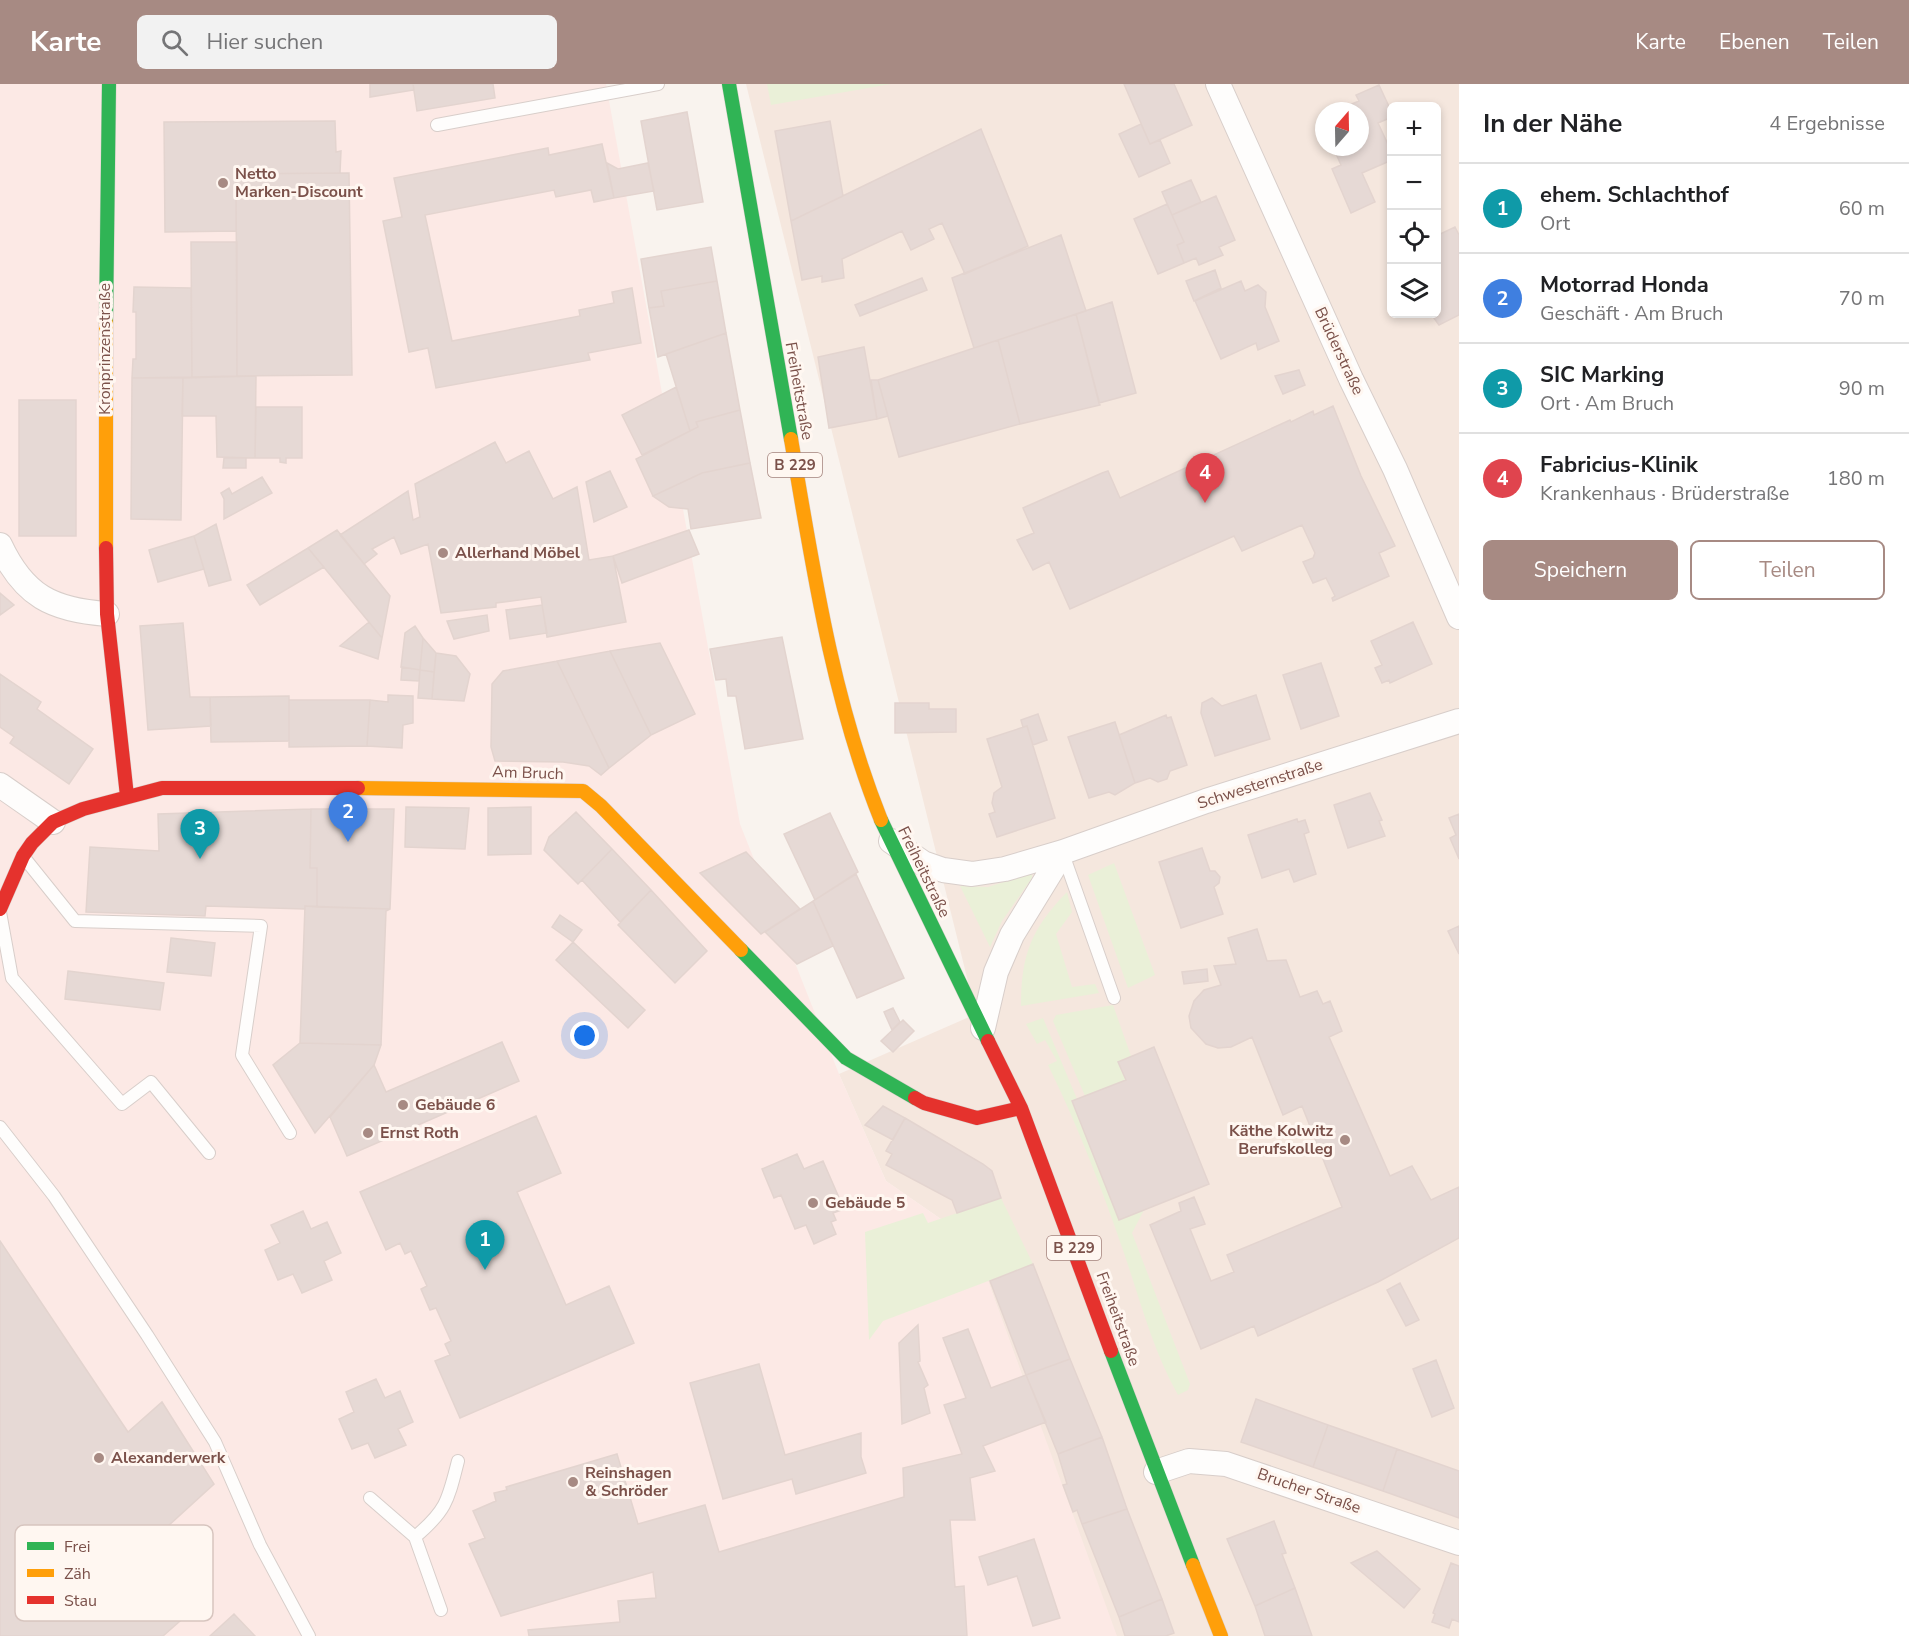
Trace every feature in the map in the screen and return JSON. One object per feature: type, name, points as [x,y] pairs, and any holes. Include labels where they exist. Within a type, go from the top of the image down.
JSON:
[{"type":"street","name":"Kronprinzenstraße","points":[[109,84],[105,403],[107,614],[127,796]]},
{"type":"street","name":"Freiheitstraße","points":[[729,84],[822,617],[839,694],[868,786],[889,839],[1021,1108],[1156,1472],[1221,1636]]},
{"type":"street","name":"Brüderstraße","points":[[1218,84],[1351,379],[1395,469],[1459,617]]},
{"type":"street","points":[[0,545],[12,572],[40,597],[71,611],[107,614]]},
{"type":"street","name":"Schwesternstraße","points":[[889,839],[923,863],[943,870],[972,874],[1005,869],[1063,852],[1206,801],[1459,721]]},
{"type":"street","points":[[0,785],[54,822]]},
{"type":"street","name":"Am Bruch","points":[[0,911],[23,856],[32,843],[54,822],[127,796],[162,788],[472,788],[583,791],[601,806],[846,1058],[924,1103],[977,1118],[1021,1108]]},
{"type":"street","points":[[983,1028],[996,972],[1012,935],[1063,852]]},
{"type":"street","name":"Brucher Straße","points":[[1156,1472],[1189,1461],[1226,1464],[1459,1543]]},
{"type":"lane","points":[[437,124],[658,84]]},
{"type":"lane","points":[[1063,852],[1114,998]]},
{"type":"lane","points":[[23,856],[75,921],[261,926],[242,1055],[290,1133]]},
{"type":"lane","points":[[0,911],[12,978],[122,1104],[151,1082],[209,1153]]},
{"type":"lane","points":[[0,1127],[54,1196],[215,1442],[260,1545],[309,1636]]},
{"type":"lane","points":[[415,1537],[435,1521],[448,1503],[458,1461]]},
{"type":"lane","points":[[370,1498],[415,1537],[441,1610]]},
{"type":"shaded area","points":[[0,84],[606,84],[740,824],[839,1074],[886,1181],[974,1242],[1117,1636],[0,1636]]},
{"type":"shaded area","points":[[746,84],[1459,84],[1459,1636],[1115,1636],[974,1242],[886,1181],[839,1074],[976,1014]]},
{"type":"green space","points":[[767,84],[891,84],[771,105]]},
{"type":"green space","points":[[1114,863],[1155,975],[1128,988],[1088,875]]},
{"type":"green space","points":[[1032,874],[1032,878],[1002,921],[990,947],[960,886],[988,887]]},
{"type":"green space","points":[[1067,892],[1072,912],[1056,934],[1072,987],[1095,984],[1099,993],[1021,1006],[1023,972],[1030,944],[1045,918]]},
{"type":"green space","points":[[1113,1005],[1131,1056],[1118,1062],[1126,1080],[1085,1096],[1053,1021],[1056,1015]]},
{"type":"green space","points":[[1043,1018],[1077,1099],[1072,1102],[1119,1219],[1144,1210],[1132,1233],[1190,1384],[1188,1390],[1178,1395],[1154,1343],[1116,1229],[1089,1158],[1048,1065],[1057,1061],[1045,1040],[1037,1044],[1026,1024]]},
{"type":"green space","points":[[1001,1198],[1033,1264],[883,1321],[869,1340],[865,1232],[923,1213],[928,1223]]},
{"type":"building","points":[[370,84],[413,84],[414,90],[370,97]]},
{"type":"building","points":[[413,84],[493,84],[495,98],[417,111]]},
{"type":"building","points":[[1124,84],[1174,84],[1192,125],[1150,144]]},
{"type":"building","points":[[1379,85],[1387,102],[1387,119],[1378,123],[1387,142],[1387,162],[1362,173],[1375,202],[1351,213],[1332,169],[1341,165],[1337,156],[1369,156],[1369,102],[1357,102],[1359,101],[1356,95]]},
{"type":"building","points":[[687,112],[703,202],[657,210],[641,121]]},
{"type":"building","points":[[335,121],[336,152],[341,151],[340,173],[236,174],[236,231],[165,232],[164,122]]},
{"type":"building","points":[[830,121],[843,196],[791,221],[775,131]]},
{"type":"building","points":[[1141,124],[1150,144],[1160,140],[1170,163],[1139,177],[1119,134]]},
{"type":"building","points":[[981,129],[1028,246],[965,274],[942,223],[929,229],[934,239],[911,250],[902,231],[842,259],[844,278],[822,282],[822,276],[802,280],[791,221]]},
{"type":"building","points":[[602,144],[614,198],[594,202],[591,190],[556,197],[554,190],[425,215],[452,341],[580,316],[579,310],[614,303],[612,292],[632,288],[641,343],[588,353],[590,360],[436,388],[428,348],[409,352],[383,221],[402,217],[394,178],[548,148],[549,155]]},
{"type":"building","points":[[607,163],[618,169],[648,163],[654,191],[614,198]]},
{"type":"building","points":[[349,173],[352,375],[237,376],[236,174]]},
{"type":"building","points":[[1191,180],[1201,202],[1172,215],[1162,192]]},
{"type":"building","points":[[1216,196],[1235,240],[1219,247],[1223,255],[1199,265],[1196,258],[1184,263],[1177,245],[1184,242],[1172,215]]},
{"type":"building","points":[[1167,204],[1184,242],[1177,245],[1184,263],[1158,274],[1134,219]]},
{"type":"building","points":[[1455,227],[1459,235],[1459,315],[1439,325],[1434,318],[1441,318],[1441,234]]},
{"type":"building","points":[[1061,235],[1086,311],[974,348],[952,278]]},
{"type":"building","points":[[191,242],[237,242],[237,376],[192,377]]},
{"type":"building","points":[[711,247],[717,281],[661,291],[664,306],[649,308],[641,259]]},
{"type":"building","points":[[1215,270],[1221,288],[1194,301],[1186,281]]},
{"type":"building","points":[[922,278],[927,290],[860,316],[855,305]]},
{"type":"building","points":[[717,281],[726,333],[658,357],[649,308],[664,306],[661,291]]},
{"type":"building","points":[[1241,281],[1245,291],[1258,285],[1266,292],[1265,307],[1279,341],[1258,350],[1256,343],[1221,359],[1195,301]]},
{"type":"building","points":[[134,287],[191,288],[192,377],[132,378],[133,359],[136,359]]},
{"type":"building","points":[[1112,302],[1136,393],[1099,403],[1076,314]]},
{"type":"building","points":[[1076,314],[1100,405],[1020,424],[998,340]]},
{"type":"building","points":[[726,333],[740,410],[696,422],[698,427],[690,431],[666,354]]},
{"type":"building","points":[[998,340],[1020,424],[899,457],[878,380]]},
{"type":"building","points":[[864,347],[877,419],[829,428],[818,357]]},
{"type":"building","points":[[1299,370],[1305,385],[1283,394],[1275,376]]},
{"type":"building","points":[[256,376],[255,458],[217,457],[216,416],[182,416],[183,378]]},
{"type":"building","points":[[132,378],[183,378],[181,520],[131,519]]},
{"type":"building","points":[[871,380],[878,380],[888,416],[877,419]]},
{"type":"building","points":[[676,387],[690,431],[642,455],[622,415]]},
{"type":"building","points":[[19,400],[76,400],[76,536],[19,536]]},
{"type":"building","points":[[1333,406],[1361,476],[1395,546],[1379,553],[1389,576],[1333,601],[1332,598],[1335,596],[1326,578],[1313,583],[1303,562],[1313,558],[1315,553],[1302,525],[1242,551],[1234,536],[1070,609],[1049,562],[1033,570],[1017,540],[1034,533],[1023,508],[1102,473],[1108,471],[1120,498],[1290,420],[1291,422],[1313,411],[1314,415]]},
{"type":"building","points":[[256,407],[302,407],[302,458],[286,458],[286,463],[280,462],[280,458],[255,458]]},
{"type":"building","points":[[740,410],[750,463],[702,473],[653,496],[636,459],[698,427],[696,422]]},
{"type":"building","points":[[495,442],[506,463],[529,451],[553,499],[577,487],[589,560],[613,556],[626,622],[547,637],[541,597],[496,603],[496,607],[441,613],[428,544],[401,554],[394,537],[372,549],[377,554],[364,564],[340,535],[408,491],[413,520],[420,517],[415,484]]},
{"type":"building","points":[[224,458],[246,458],[246,468],[223,468]]},
{"type":"building","points":[[750,463],[761,518],[691,529],[688,509],[669,507],[653,496],[702,473]]},
{"type":"building","points":[[610,471],[627,507],[594,522],[586,482]]},
{"type":"building","points":[[262,477],[272,493],[224,519],[224,499],[221,493],[229,488],[232,494]]},
{"type":"building","points":[[216,524],[231,580],[209,586],[194,536]]},
{"type":"building","points":[[337,530],[390,596],[382,638],[308,548]]},
{"type":"building","points":[[689,530],[699,554],[622,583],[613,556]]},
{"type":"building","points":[[194,536],[204,569],[158,582],[149,550]]},
{"type":"building","points":[[308,548],[324,567],[260,605],[247,585]]},
{"type":"building","points":[[0,593],[14,605],[0,615]]},
{"type":"building","points":[[542,605],[547,633],[510,639],[506,610]]},
{"type":"building","points":[[487,615],[489,631],[454,639],[447,621]]},
{"type":"building","points":[[369,622],[382,638],[378,659],[340,646]]},
{"type":"building","points":[[1413,622],[1432,664],[1390,683],[1389,680],[1382,683],[1375,668],[1382,665],[1371,641]]},
{"type":"building","points":[[183,623],[190,697],[210,697],[211,726],[148,730],[140,626]]},
{"type":"building","points":[[415,626],[423,638],[420,670],[401,667],[405,633]]},
{"type":"building","points":[[782,637],[803,739],[745,749],[736,696],[728,696],[726,679],[716,680],[710,649]]},
{"type":"building","points":[[423,638],[436,653],[434,672],[420,670]]},
{"type":"building","points":[[660,643],[695,714],[651,735],[610,651]]},
{"type":"building","points":[[610,651],[651,735],[609,768],[557,661]]},
{"type":"building","points":[[436,653],[456,656],[470,674],[464,701],[432,699]]},
{"type":"building","points":[[557,661],[609,768],[601,775],[589,766],[563,762],[495,761],[491,747],[492,684],[503,671]]},
{"type":"building","points":[[1321,663],[1339,716],[1301,729],[1283,675]]},
{"type":"building","points":[[402,667],[420,670],[419,681],[401,680]]},
{"type":"building","points":[[420,670],[434,672],[432,699],[418,698]]},
{"type":"building","points":[[0,674],[41,702],[37,709],[93,749],[69,784],[10,743],[14,737],[0,727]]},
{"type":"building","points":[[388,695],[413,696],[413,723],[403,725],[402,748],[367,746],[370,700],[388,702]]},
{"type":"building","points":[[1256,695],[1270,739],[1215,756],[1201,713],[1202,703],[1212,698],[1222,706]]},
{"type":"building","points":[[289,696],[289,741],[211,742],[210,697]]},
{"type":"building","points":[[289,700],[370,700],[367,746],[289,747]]},
{"type":"building","points":[[895,703],[929,703],[929,709],[956,709],[956,732],[895,733]]},
{"type":"building","points":[[1038,714],[1047,740],[1033,745],[1027,726],[1023,727],[1021,720]]},
{"type":"building","points":[[1166,715],[1167,718],[1171,717],[1187,765],[1170,771],[1167,779],[1158,782],[1150,778],[1135,783],[1119,735]]},
{"type":"building","points":[[1115,722],[1135,783],[1115,795],[1109,792],[1089,798],[1068,737]]},
{"type":"building","points":[[1027,726],[1055,818],[997,837],[989,814],[995,812],[992,803],[994,793],[1002,787],[987,739]]},
{"type":"building","points":[[1370,793],[1382,820],[1379,821],[1385,836],[1348,848],[1334,805]]},
{"type":"building","points":[[406,807],[469,808],[465,849],[405,847]]},
{"type":"building","points":[[531,807],[531,854],[488,855],[488,808]]},
{"type":"building","points":[[311,809],[310,868],[317,868],[317,907],[305,906],[305,909],[206,906],[205,916],[86,912],[90,847],[159,851],[158,814]]},
{"type":"building","points":[[311,809],[394,809],[390,909],[317,907],[317,868],[310,868]]},
{"type":"building","points":[[576,812],[612,849],[578,884],[544,850],[549,837]]},
{"type":"building","points":[[830,813],[858,872],[815,900],[784,834]]},
{"type":"building","points":[[1459,814],[1459,859],[1450,838],[1456,835],[1449,818]]},
{"type":"building","points":[[1297,819],[1298,822],[1305,820],[1309,832],[1304,834],[1316,874],[1294,882],[1289,869],[1262,878],[1248,835]]},
{"type":"building","points":[[1202,848],[1210,871],[1215,871],[1220,877],[1219,883],[1214,887],[1223,914],[1181,928],[1159,862]]},
{"type":"building","points":[[612,849],[651,890],[620,922],[582,880]]},
{"type":"building","points":[[746,852],[800,909],[761,934],[700,873]]},
{"type":"building","points":[[856,874],[904,978],[857,998],[813,901]]},
{"type":"building","points":[[651,890],[707,951],[675,983],[618,925]]},
{"type":"building","points":[[813,901],[833,946],[797,964],[765,932]]},
{"type":"building","points":[[305,906],[390,909],[386,911],[381,1045],[300,1043]]},
{"type":"building","points":[[560,915],[582,930],[573,942],[552,927]]},
{"type":"building","points":[[1459,926],[1459,954],[1448,931]]},
{"type":"building","name":"Käthe Kolwitz Berufskolleg","points":[[1257,929],[1267,961],[1286,960],[1300,997],[1317,991],[1323,1004],[1330,1001],[1342,1031],[1329,1037],[1390,1176],[1412,1166],[1431,1200],[1459,1187],[1459,1238],[1378,1282],[1258,1336],[1254,1326],[1201,1349],[1150,1225],[1181,1211],[1179,1203],[1194,1197],[1205,1224],[1190,1229],[1211,1281],[1234,1272],[1227,1255],[1342,1207],[1302,1106],[1283,1115],[1252,1037],[1231,1047],[1218,1048],[1206,1044],[1191,1028],[1189,1016],[1194,1001],[1204,990],[1221,985],[1214,966],[1236,964],[1228,938]]},
{"type":"building","points":[[171,938],[215,943],[211,976],[167,972]]},
{"type":"building","points":[[573,942],[645,1010],[628,1028],[556,960]]},
{"type":"building","points":[[1207,969],[1208,981],[1184,984],[1182,972]]},
{"type":"building","points":[[68,971],[164,983],[160,1010],[65,999]]},
{"type":"building","points":[[893,1008],[900,1022],[892,1030],[884,1012]]},
{"type":"building","points":[[903,1020],[914,1031],[893,1052],[881,1041]]},
{"type":"building","name":"Gebäude 6","points":[[502,1042],[519,1081],[347,1156],[330,1117],[374,1065],[386,1092]]},
{"type":"building","points":[[300,1043],[381,1045],[374,1065],[315,1133],[273,1065]]},
{"type":"building","name":"Käthe Kolwitz Berufskolleg","points":[[1154,1047],[1209,1184],[1119,1220],[1072,1101],[1126,1080],[1118,1062]]},
{"type":"building","points":[[883,1106],[905,1118],[893,1140],[865,1125]]},
{"type":"building","points":[[536,1116],[561,1173],[517,1192],[566,1305],[609,1286],[634,1343],[460,1418],[435,1361],[450,1355],[445,1344],[451,1341],[436,1308],[430,1310],[421,1289],[427,1286],[411,1251],[405,1254],[400,1243],[386,1250],[360,1192]]},
{"type":"building","points":[[905,1118],[992,1171],[1001,1198],[957,1213],[952,1200],[886,1165],[892,1154],[886,1151]]},
{"type":"building","name":"Gebäude 5","points":[[797,1154],[804,1169],[823,1161],[844,1209],[833,1213],[836,1220],[831,1222],[836,1234],[814,1244],[806,1225],[795,1229],[781,1195],[774,1198],[762,1169]]},
{"type":"building","points":[[303,1211],[311,1229],[327,1222],[341,1253],[324,1261],[332,1280],[302,1293],[293,1274],[278,1280],[265,1250],[280,1243],[271,1225]]},
{"type":"building","name":"Alexanderwerk","points":[[0,1241],[128,1432],[162,1402],[214,1484],[169,1525],[15,1525],[15,1621],[180,1621],[163,1636],[0,1636]]},
{"type":"building","points":[[1033,1264],[1070,1359],[1026,1375],[990,1281]]},
{"type":"building","points":[[1400,1283],[1419,1320],[1406,1326],[1387,1290]]},
{"type":"building","points":[[918,1325],[920,1361],[918,1362],[928,1385],[924,1388],[930,1413],[902,1424],[899,1343]]},
{"type":"building","name":"Reinshagen & Schröder","points":[[968,1329],[991,1388],[1026,1375],[1046,1422],[983,1446],[995,1471],[970,1478],[975,1520],[950,1520],[955,1587],[964,1586],[967,1636],[529,1636],[528,1630],[620,1622],[618,1601],[656,1598],[653,1572],[501,1616],[469,1544],[485,1538],[473,1511],[496,1501],[494,1493],[507,1490],[506,1487],[617,1454],[638,1524],[705,1505],[719,1552],[904,1497],[903,1468],[962,1454],[944,1405],[966,1398],[943,1338]]},
{"type":"building","points":[[1070,1359],[1102,1437],[1058,1454],[1026,1375]]},
{"type":"building","points":[[1436,1360],[1454,1408],[1432,1417],[1413,1369]]},
{"type":"building","points":[[759,1364],[785,1455],[861,1433],[861,1457],[866,1473],[796,1494],[792,1479],[723,1499],[690,1383]]},
{"type":"building","points":[[376,1379],[385,1398],[400,1391],[413,1422],[398,1429],[406,1445],[375,1458],[368,1443],[352,1449],[339,1419],[354,1412],[346,1392]]},
{"type":"building","points":[[1256,1399],[1328,1425],[1313,1467],[1241,1442]]},
{"type":"building","points":[[1328,1425],[1397,1449],[1383,1491],[1313,1467]]},
{"type":"building","points":[[1102,1437],[1127,1509],[1082,1524],[1077,1510],[1073,1512],[1063,1485],[1067,1484],[1058,1454]]},
{"type":"building","points":[[1397,1449],[1459,1471],[1459,1518],[1383,1491]]},
{"type":"building","points":[[1127,1509],[1162,1599],[1119,1617],[1082,1524]]},
{"type":"building","points":[[1274,1521],[1286,1553],[1282,1554],[1295,1588],[1255,1606],[1227,1539]]},
{"type":"building","points":[[1034,1539],[1060,1618],[1033,1626],[1017,1576],[988,1585],[979,1557]]},
{"type":"building","points":[[1377,1551],[1420,1589],[1404,1608],[1351,1563]]},
{"type":"building","points":[[1451,1563],[1459,1566],[1459,1622],[1452,1619],[1449,1628],[1432,1622],[1435,1614],[1433,1613]]},
{"type":"building","points":[[1295,1588],[1312,1636],[1265,1636],[1255,1606]]},
{"type":"building","points":[[1162,1599],[1174,1633],[1166,1636],[1125,1636],[1119,1617]]},
{"type":"building","points":[[234,1614],[255,1636],[210,1636]]},
{"type":"traffic: fast","points":[[106,322],[109,84]]},
{"type":"traffic: fast","points":[[729,84],[791,439]]},
{"type":"traffic: fast","points":[[881,820],[988,1041]]},
{"type":"traffic: fast","points":[[741,950],[846,1058],[915,1098]]},
{"type":"traffic: fast","points":[[1111,1351],[1193,1565]]},
{"type":"traffic: slow","points":[[106,322],[106,548]]},
{"type":"traffic: slow","points":[[791,439],[816,584],[837,680],[849,727],[881,820]]},
{"type":"traffic: slow","points":[[358,788],[583,791],[601,806],[741,950]]},
{"type":"traffic: slow","points":[[1193,1565],[1221,1636]]},
{"type":"traffic: jam","points":[[106,548],[107,614],[127,796]]},
{"type":"traffic: jam","points":[[0,909],[23,856],[32,843],[53,822],[83,809],[162,788],[358,788]]},
{"type":"traffic: jam","points":[[988,1041],[1021,1108],[1111,1351]]},
{"type":"traffic: jam","points":[[915,1098],[924,1103],[977,1118],[1021,1108]]},
{"type":"place","name":"Netto Marken-Discount","points":[[223,183]]},
{"type":"place","name":"Fabricius-Klinik","points":[[1205,503]]},
{"type":"place","name":"Allerhand Möbel","points":[[443,553]]},
{"type":"place","name":"Motorrad Honda","points":[[348,842]]},
{"type":"place","name":"SIC Marking","points":[[200,859]]},
{"type":"place","name":"Gebäude 6","points":[[403,1105]]},
{"type":"place","name":"Ernst Roth","points":[[368,1133]]},
{"type":"place","name":"Käthe Kolwitz Berufskolleg","points":[[1345,1140]]},
{"type":"place","name":"Gebäude 5","points":[[813,1203]]},
{"type":"place","name":"ehem. Schlachthof","points":[[485,1270]]},
{"type":"place","name":"Alexanderwerk","points":[[99,1458]]},
{"type":"place","name":"Reinshagen & Schröder","points":[[573,1482]]}]
